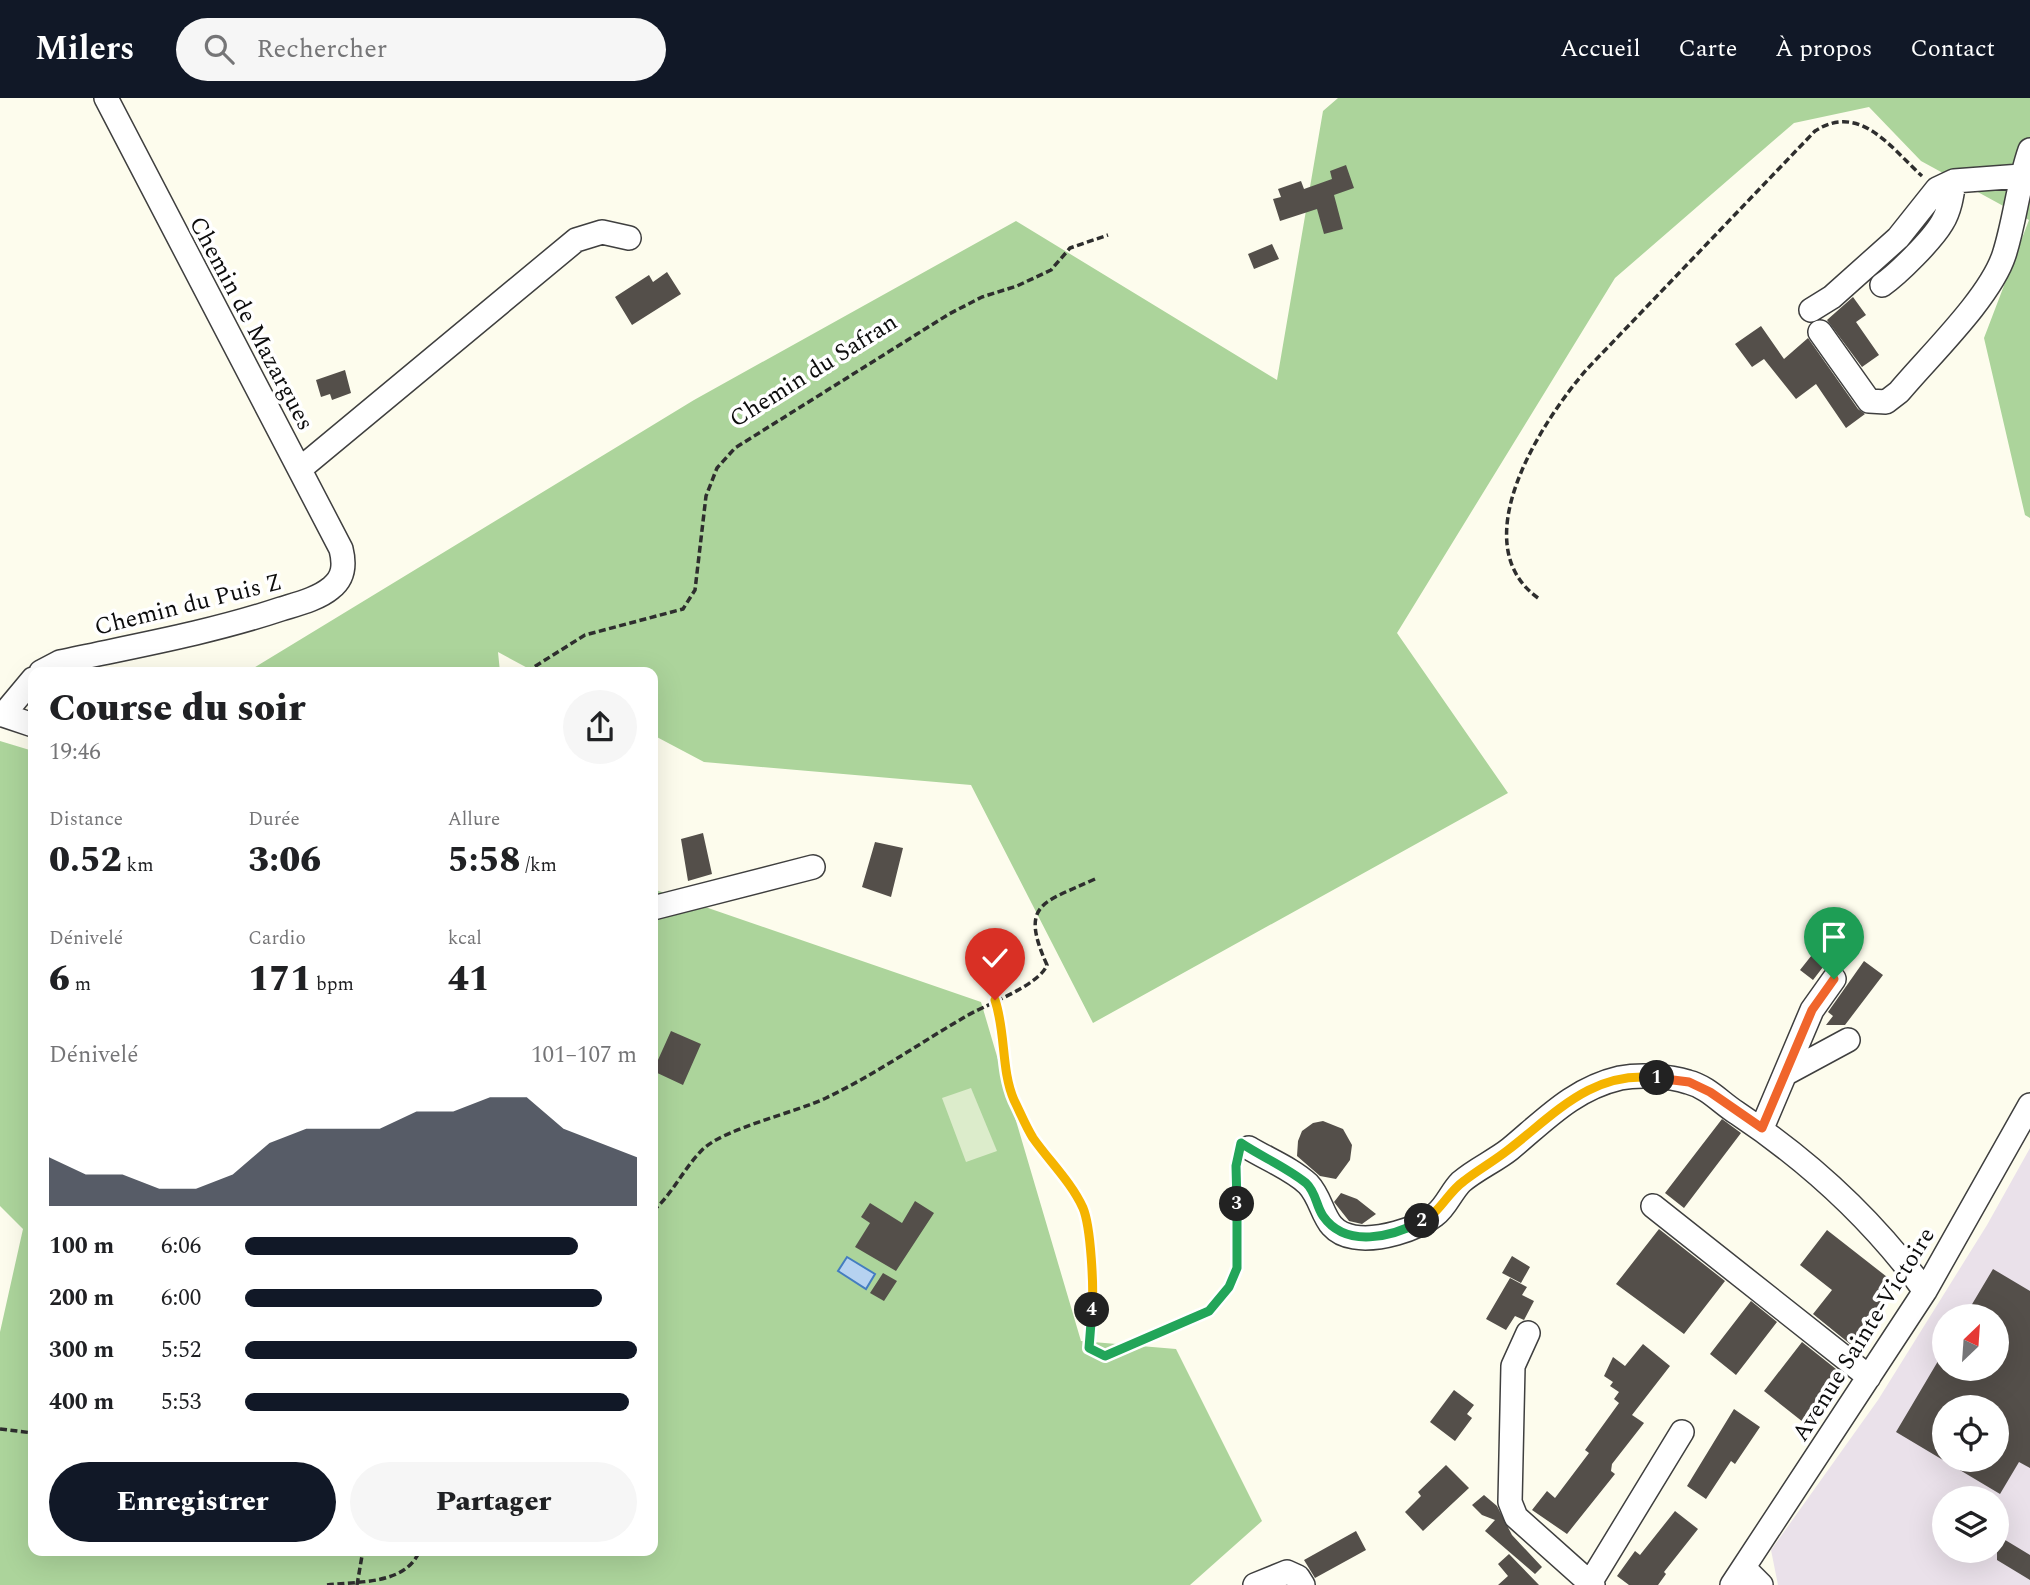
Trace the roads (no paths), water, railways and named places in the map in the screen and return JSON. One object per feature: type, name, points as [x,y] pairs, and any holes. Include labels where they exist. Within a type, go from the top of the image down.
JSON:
[{"type":"street","name":"Chemin de Mazargues","points":[[106,98],[341,550],[344,564],[342,575]]},
{"type":"street","points":[[1820,332],[1869,401],[1885,402],[1899,392],[1990,284],[2004,256],[2021,176],[2030,150]]},
{"type":"street","points":[[1811,310],[1832,297],[1898,238],[1946,185],[2021,176]]},
{"type":"street","points":[[1882,285],[1902,271],[1908,260],[1942,224],[1950,205],[1946,185]]},
{"type":"street","points":[[300,469],[576,240],[602,232],[629,237]]},
{"type":"street","name":"Chemin du Puis Z","points":[[50,667],[60,662],[241,622],[321,594],[331,588],[342,575]]},
{"type":"street","points":[[28,684],[1,714],[28,723]]},
{"type":"street","points":[[658,907],[813,866]]},
{"type":"street","points":[[1762,1128],[1812,1010],[1834,979]]},
{"type":"street","points":[[1785,1074],[1848,1041]]},
{"type":"street","points":[[1249,1148],[1308,1185],[1322,1215],[1340,1233],[1357,1238],[1402,1232],[1435,1215],[1461,1182],[1508,1150],[1555,1109],[1585,1089],[1621,1078],[1649,1077],[1689,1082],[1710,1092],[1762,1128],[1835,1189],[1896,1252],[1925,1291]]},
{"type":"street","name":"Avenue Sainte-Victoire","points":[[1738,1576],[1925,1291],[2030,1105]]},
{"type":"street","points":[[1653,1206],[1869,1377]]},
{"type":"street","points":[[1528,1333],[1513,1366],[1510,1502],[1516,1517],[1591,1584],[1682,1432]]},
{"type":"street","points":[[1255,1585],[1287,1572],[1298,1577],[1303,1585]]},
{"type":"street","points":[[1738,1576],[1761,1585]]},
{"type":"water","points":[[847,1257],[875,1274],[866,1289],[838,1271]]}]
